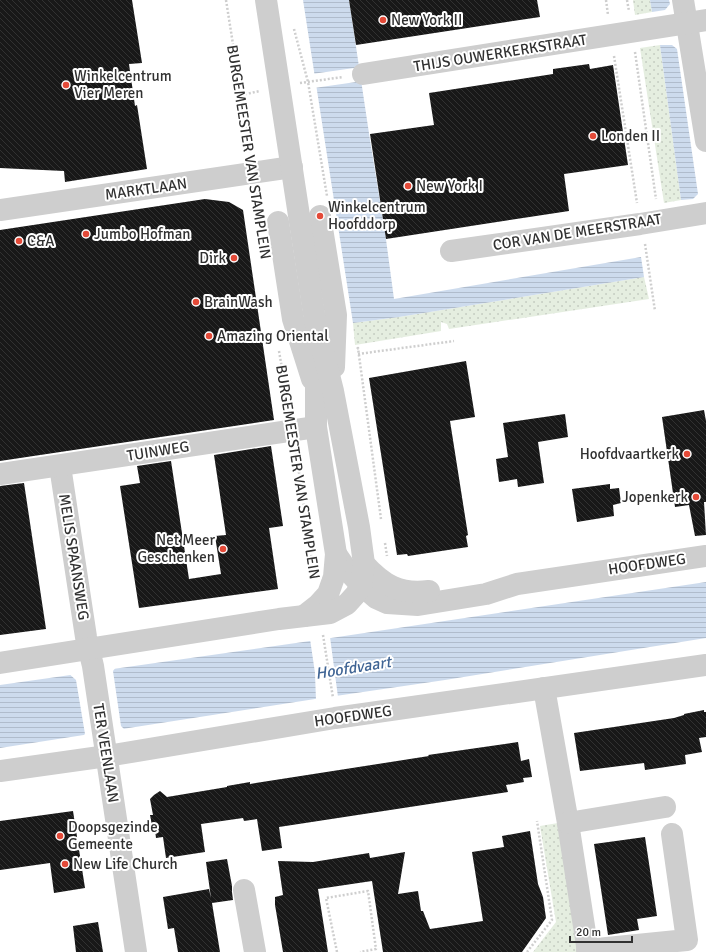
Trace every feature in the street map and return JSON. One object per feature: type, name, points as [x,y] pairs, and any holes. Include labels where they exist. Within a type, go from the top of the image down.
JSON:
[{"type":"street","name":"BURGEMEESTER VAN STAMPLEIN","points":[[266,0],[325,392],[364,564],[361,585]]},
{"type":"street","points":[[684,0],[697,21],[706,141]]},
{"type":"street","name":"THIJS OUWERKERKSTRAAT","points":[[363,74],[611,36],[697,21]]},
{"type":"street","name":"MARKTLAAN","points":[[0,210],[292,167]]},
{"type":"street","points":[[320,216],[336,315],[325,392]]},
{"type":"street","name":"COR VAN DE MEERSTRAAT","points":[[451,251],[647,223],[705,219]]},
{"type":"street","points":[[269,220],[293,319],[325,392]]},
{"type":"street","name":"BURGEMEESTER VAN STAMPLEIN","points":[[325,392],[316,428],[336,554]]},
{"type":"street","name":"TUINWEG","points":[[0,474],[316,428]]},
{"type":"street","name":"MELIS SPAANSWEG","points":[[60,466],[85,629],[92,657]]},
{"type":"street","points":[[315,621],[318,605],[328,594],[334,577],[336,554]]},
{"type":"street","name":"HOOFDWEG","points":[[336,554],[347,570],[376,598],[387,603],[401,605],[418,605],[486,594],[518,584],[706,556]]},
{"type":"street","name":"HOOFDWEG","points":[[364,564],[380,580],[390,586],[412,592],[486,583],[518,584]]},
{"type":"street","points":[[0,663],[92,657],[315,621],[347,604],[356,594],[361,585]]},
{"type":"street","name":"TER VEENLAAN","points":[[92,657],[136,952]]},
{"type":"street","name":"HOOFDWEG","points":[[0,771],[106,747],[335,718],[706,665]]},
{"type":"street","points":[[544,688],[568,823],[587,951],[687,940],[672,834]]},
{"type":"street","points":[[568,823],[665,807]]},
{"type":"street","points":[[244,890],[255,952]]},
{"type":"path","name":"BURGEMEESTER VAN STAMPLEIN","points":[[226,0],[254,173],[269,220]]},
{"type":"path","points":[[606,0],[611,36],[647,223]]},
{"type":"path","points":[[627,0],[632,32],[655,311]]},
{"type":"path","points":[[294,30],[308,82]]},
{"type":"path","points":[[313,81],[363,74]]},
{"type":"path","points":[[358,354],[454,341]]},
{"type":"path","name":"BURGEMEESTER VAN STAMPLEIN","points":[[278,347],[313,564]]},
{"type":"path","points":[[315,621],[333,699]]},
{"type":"path","points":[[527,952],[552,920],[537,821]]},
{"type":"path","points":[[337,952],[326,898],[368,891],[376,949],[360,952]]},
{"type":"shaded area","points":[[633,0],[650,0],[652,12],[635,15]]},
{"type":"shaded area","points":[[660,45],[681,200],[664,203],[640,48]]},
{"type":"shaded area","points":[[644,277],[649,299],[449,329],[447,324],[441,322],[441,331],[355,345],[353,323],[399,317]]},
{"type":"shaded area","points":[[558,823],[578,952],[533,952],[556,922],[540,826]]},
{"type":"water","points":[[303,0],[349,0],[394,299],[641,257],[644,277],[399,317],[353,323]]},
{"type":"water","points":[[650,0],[669,0],[670,4],[665,10],[652,12]]},
{"type":"water","points":[[660,45],[672,45],[677,49],[698,194],[693,199],[681,200]]},
{"type":"water","name":"Hoofdvaart","points":[[706,582],[706,638],[445,680],[0,748],[0,685],[331,638]]},
{"type":"pier","points":[[361,67],[363,81],[314,88],[312,74]]},
{"type":"pier","points":[[330,637],[338,697],[316,701],[315,673],[310,639]]},
{"type":"pier","points":[[117,666],[113,671],[121,726],[125,730],[82,737],[85,734],[76,680],[68,673]]},
{"type":"building","name":"Winkelcentrum Vier Meren","points":[[0,0],[132,0],[142,63],[129,64],[147,169],[65,182],[64,171],[0,168]]},
{"type":"building","points":[[349,0],[537,0],[540,17],[356,45]]},
{"type":"building","points":[[589,64],[590,69],[613,65],[628,165],[564,174],[569,211],[386,239],[370,134],[434,125],[429,93],[553,74],[553,69]]},
{"type":"building","points":[[205,199],[229,202],[243,210],[274,420],[0,461],[0,230]]},
{"type":"building","points":[[466,361],[475,417],[450,421],[468,535],[466,536],[468,547],[408,556],[407,554],[397,555],[369,378]]},
{"type":"building","name":"Hoofdvaartkerk","points":[[704,410],[706,421],[706,502],[704,502],[706,535],[695,536],[689,505],[675,507],[662,417]]},
{"type":"building","points":[[565,414],[568,437],[538,442],[544,483],[518,487],[517,479],[499,482],[496,459],[508,457],[503,423]]},
{"type":"building","points":[[271,446],[283,526],[269,528],[278,589],[139,608],[120,486],[140,483],[137,466],[171,461],[189,579],[221,574],[215,536],[226,535],[214,455]]},
{"type":"building","points":[[24,483],[46,629],[0,635],[0,486]]},
{"type":"building","points":[[610,484],[610,489],[619,488],[621,503],[613,505],[614,516],[577,522],[572,489]]},
{"type":"building","points":[[704,710],[704,712],[706,712],[706,737],[699,738],[702,752],[685,755],[686,764],[645,770],[644,763],[580,771],[574,733],[674,718],[684,714]]},
{"type":"building","points":[[518,742],[521,761],[529,759],[532,777],[523,778],[524,782],[506,785],[508,792],[279,827],[282,848],[262,851],[257,819],[244,821],[243,818],[201,824],[205,852],[166,858],[163,837],[156,838],[155,830],[153,831],[150,815],[153,815],[150,799],[160,791],[167,797],[250,782],[250,784]]},
{"type":"building","points":[[73,811],[85,888],[54,893],[50,863],[0,870],[0,821]]},
{"type":"building","points":[[530,831],[538,884],[543,897],[546,918],[522,952],[383,952],[372,881],[318,889],[328,952],[283,952],[275,905],[275,897],[283,895],[278,861],[313,862],[369,853],[370,858],[405,852],[398,894],[418,891],[421,911],[423,911],[430,929],[483,921],[472,852],[504,847],[502,836]]},
{"type":"building","points":[[645,837],[657,916],[637,919],[639,930],[608,935],[594,844]]},
{"type":"building","points":[[227,859],[233,900],[212,903],[220,952],[178,952],[174,928],[168,929],[163,897],[209,889],[211,898],[206,862]]},
{"type":"building","points":[[98,922],[103,952],[76,952],[73,926]]},
{"type":"place","name":"New York II","points":[[383,20]]},
{"type":"place","name":"Winkelcentrum Vier Meren","points":[[66,85]]},
{"type":"place","name":"Londen II","points":[[593,136]]},
{"type":"place","name":"New York I","points":[[408,186]]},
{"type":"place","name":"Winkelcentrum Hoofddorp","points":[[320,216]]},
{"type":"place","name":"Jumbo Hofman","points":[[86,234]]},
{"type":"place","name":"C&A","points":[[19,241]]},
{"type":"place","name":"Dirk","points":[[234,258]]},
{"type":"place","name":"BrainWash","points":[[196,302]]},
{"type":"place","name":"Amazing Oriental","points":[[209,336]]},
{"type":"place","name":"Hoofdvaartkerk","points":[[687,454]]},
{"type":"place","name":"Jopenkerk","points":[[696,497]]},
{"type":"place","name":"Net Meer Geschenken","points":[[223,549]]},
{"type":"place","name":"Doopsgezinde Gemeente","points":[[60,836]]},
{"type":"place","name":"New Life Church","points":[[65,864]]}]
